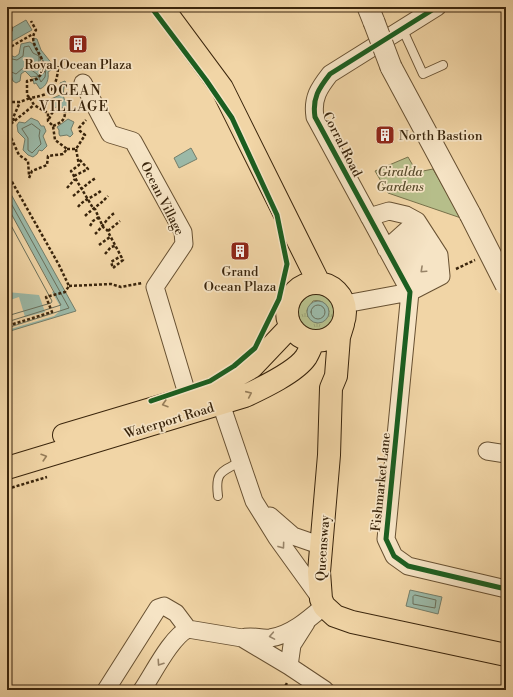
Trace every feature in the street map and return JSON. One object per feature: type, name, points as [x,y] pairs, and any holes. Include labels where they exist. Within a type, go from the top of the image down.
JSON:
[{"type":"main road","points":[[162,7],[222,88],[319,283]]},
{"type":"main road","points":[[298,289],[300,245]]},
{"type":"main road","points":[[304,340],[326,341],[336,334],[344,314],[335,290],[319,283],[305,285],[298,289],[288,302],[287,311],[330,388]]},
{"type":"main road","name":"Queensway","points":[[323,602],[319,572],[329,455],[330,388],[336,376],[339,337],[344,314]]},
{"type":"main road","name":"Waterport Road","points":[[7,453],[208,392],[304,340],[306,357],[285,375],[268,386],[245,396],[7,468]]},
{"type":"main road","points":[[323,602],[335,616],[352,622],[506,655]]},
{"type":"street","name":"Corral Road","points":[[399,272],[316,117],[313,106],[318,89],[330,74],[402,27],[437,7]]},
{"type":"street","points":[[371,14],[391,67],[470,214],[506,285]]},
{"type":"street","name":"Ocean Village","points":[[83,84],[110,134],[133,141],[183,232],[184,244],[162,279],[155,287],[188,397]]},
{"type":"street","points":[[369,217],[389,211],[406,215],[428,238],[441,276],[399,272]]},
{"type":"street","points":[[344,314],[399,272],[428,238]]},
{"type":"street","points":[[399,272],[428,238]]},
{"type":"street","name":"Fishmarket Lane","points":[[399,272],[386,539],[394,556],[408,566],[506,589]]},
{"type":"street","points":[[221,404],[254,501],[277,538],[323,602],[307,621],[292,645],[289,666]]},
{"type":"street","points":[[487,451],[506,454]]},
{"type":"street","points":[[254,501],[293,536],[322,546]]},
{"type":"street","points":[[106,690],[158,608],[164,606],[176,613],[188,629],[242,638],[289,666],[325,690]]},
{"type":"street","points":[[242,638],[249,636],[269,638],[283,634],[307,621]]},
{"type":"street","points":[[142,690],[176,639],[188,629]]},
{"type":"lane","points":[[402,27],[424,74],[443,65]]},
{"type":"lane","points":[[218,496],[216,482],[220,473],[240,462]]},
{"type":"path","points":[[31,21],[36,30],[33,34],[33,41],[45,66],[42,74],[37,79],[27,81],[27,95],[34,105],[48,113],[48,121],[52,126],[54,140],[67,149],[76,149]]},
{"type":"path","points":[[7,49],[33,34]]},
{"type":"path","points":[[7,102],[20,102],[44,95],[57,80],[58,66]]},
{"type":"path","points":[[14,121],[13,118],[20,102]]},
{"type":"path","points":[[34,105],[7,128],[19,155],[28,161],[29,178],[32,171],[47,165],[48,156],[63,154],[67,149]]},
{"type":"path","points":[[48,121],[50,115],[57,109],[66,112],[78,110],[82,112]]},
{"type":"path","points":[[52,126],[58,125],[62,121],[66,112]]},
{"type":"path","points":[[85,115],[85,122],[79,128],[85,135],[76,149],[79,165],[71,171],[74,178],[83,189],[93,208],[95,209],[104,227],[108,231],[123,260],[113,268],[111,262],[120,256]]},
{"type":"path","points":[[67,188],[74,178],[88,169],[78,159]]},
{"type":"path","points":[[7,173],[59,265],[69,286]]},
{"type":"path","points":[[73,196],[83,189],[86,183],[96,178]]},
{"type":"path","points":[[78,207],[82,202],[95,196],[102,190]]},
{"type":"path","points":[[85,216],[93,208],[98,207],[108,196]]},
{"type":"path","points":[[95,234],[104,227],[111,214],[115,212]]},
{"type":"path","points":[[90,226],[93,221],[99,217]]},
{"type":"path","points":[[108,231],[120,221]]},
{"type":"path","points":[[99,245],[110,237]]},
{"type":"path","points":[[105,254],[111,247],[115,246]]},
{"type":"path","points":[[441,276],[480,258]]},
{"type":"path","points":[[69,286],[111,284],[122,287],[162,279]]},
{"type":"path","points":[[7,326],[52,312],[46,297],[65,292],[69,286]]},
{"type":"green space","name":"Giralda Gardens","points":[[408,157],[415,169],[423,171],[433,169],[461,218],[388,193],[375,171]]},
{"type":"green space","points":[[318,292],[330,296],[336,304],[337,312],[334,321],[328,328],[320,332],[311,331],[302,323],[298,313],[304,300]],"holes":[[[313,301],[321,301],[326,304],[329,312],[308,317],[307,310]]]},
{"type":"water","points":[[26,20],[32,30],[7,44],[7,31]]},
{"type":"water","points":[[33,38],[37,39],[41,50],[54,68],[48,72],[47,82],[40,89],[36,83],[34,84],[33,79],[39,76],[31,77],[25,71],[21,74],[20,81],[16,83],[13,81],[11,75],[7,75],[7,54],[15,57],[19,54],[21,44],[30,42],[33,44],[41,62],[42,66],[40,75],[44,66],[43,61],[33,43]]},
{"type":"water","points":[[65,81],[67,85],[64,87],[63,93],[65,100],[69,104],[69,108],[65,109],[59,106],[52,109],[51,99],[60,95],[62,87],[60,83]]},
{"type":"water","points":[[31,118],[38,121],[41,126],[44,126],[46,131],[43,136],[47,146],[42,151],[39,150],[33,157],[28,155],[23,150],[25,139],[18,132],[17,125],[19,122],[25,123]]},
{"type":"water","points":[[68,119],[74,122],[71,129],[73,134],[70,137],[67,135],[60,136],[57,127]]},
{"type":"water","points":[[191,148],[197,159],[179,168],[174,158]]},
{"type":"water","points":[[7,187],[76,311],[7,332]]},
{"type":"water","points":[[318,301],[326,304],[329,312],[326,320],[318,323],[310,320],[307,312],[310,304]]},
{"type":"water","points":[[410,590],[442,597],[438,614],[406,606]]},
{"type":"pier","points":[[7,206],[54,291],[52,292],[60,306],[60,311],[54,316],[7,330],[7,301],[19,297],[25,317],[45,312],[39,295],[7,292]]},
{"type":"cycle path","points":[[151,7],[206,80],[232,118],[277,215],[287,264],[279,299],[255,348],[234,366],[210,381],[151,401]]},
{"type":"cycle path","points":[[437,7],[330,74],[317,94],[314,110],[315,117],[410,292],[386,539],[394,556],[408,566],[506,589]]},
{"type":"place","name":"Royal Ocean Plaza","points":[[78,44]]},
{"type":"place","name":"North Bastion","points":[[385,135]]},
{"type":"place","name":"Grand Ocean Plaza","points":[[240,251]]},
{"type":"district","name":"OCEAN VILLAGE","points":[[74,98]]}]
